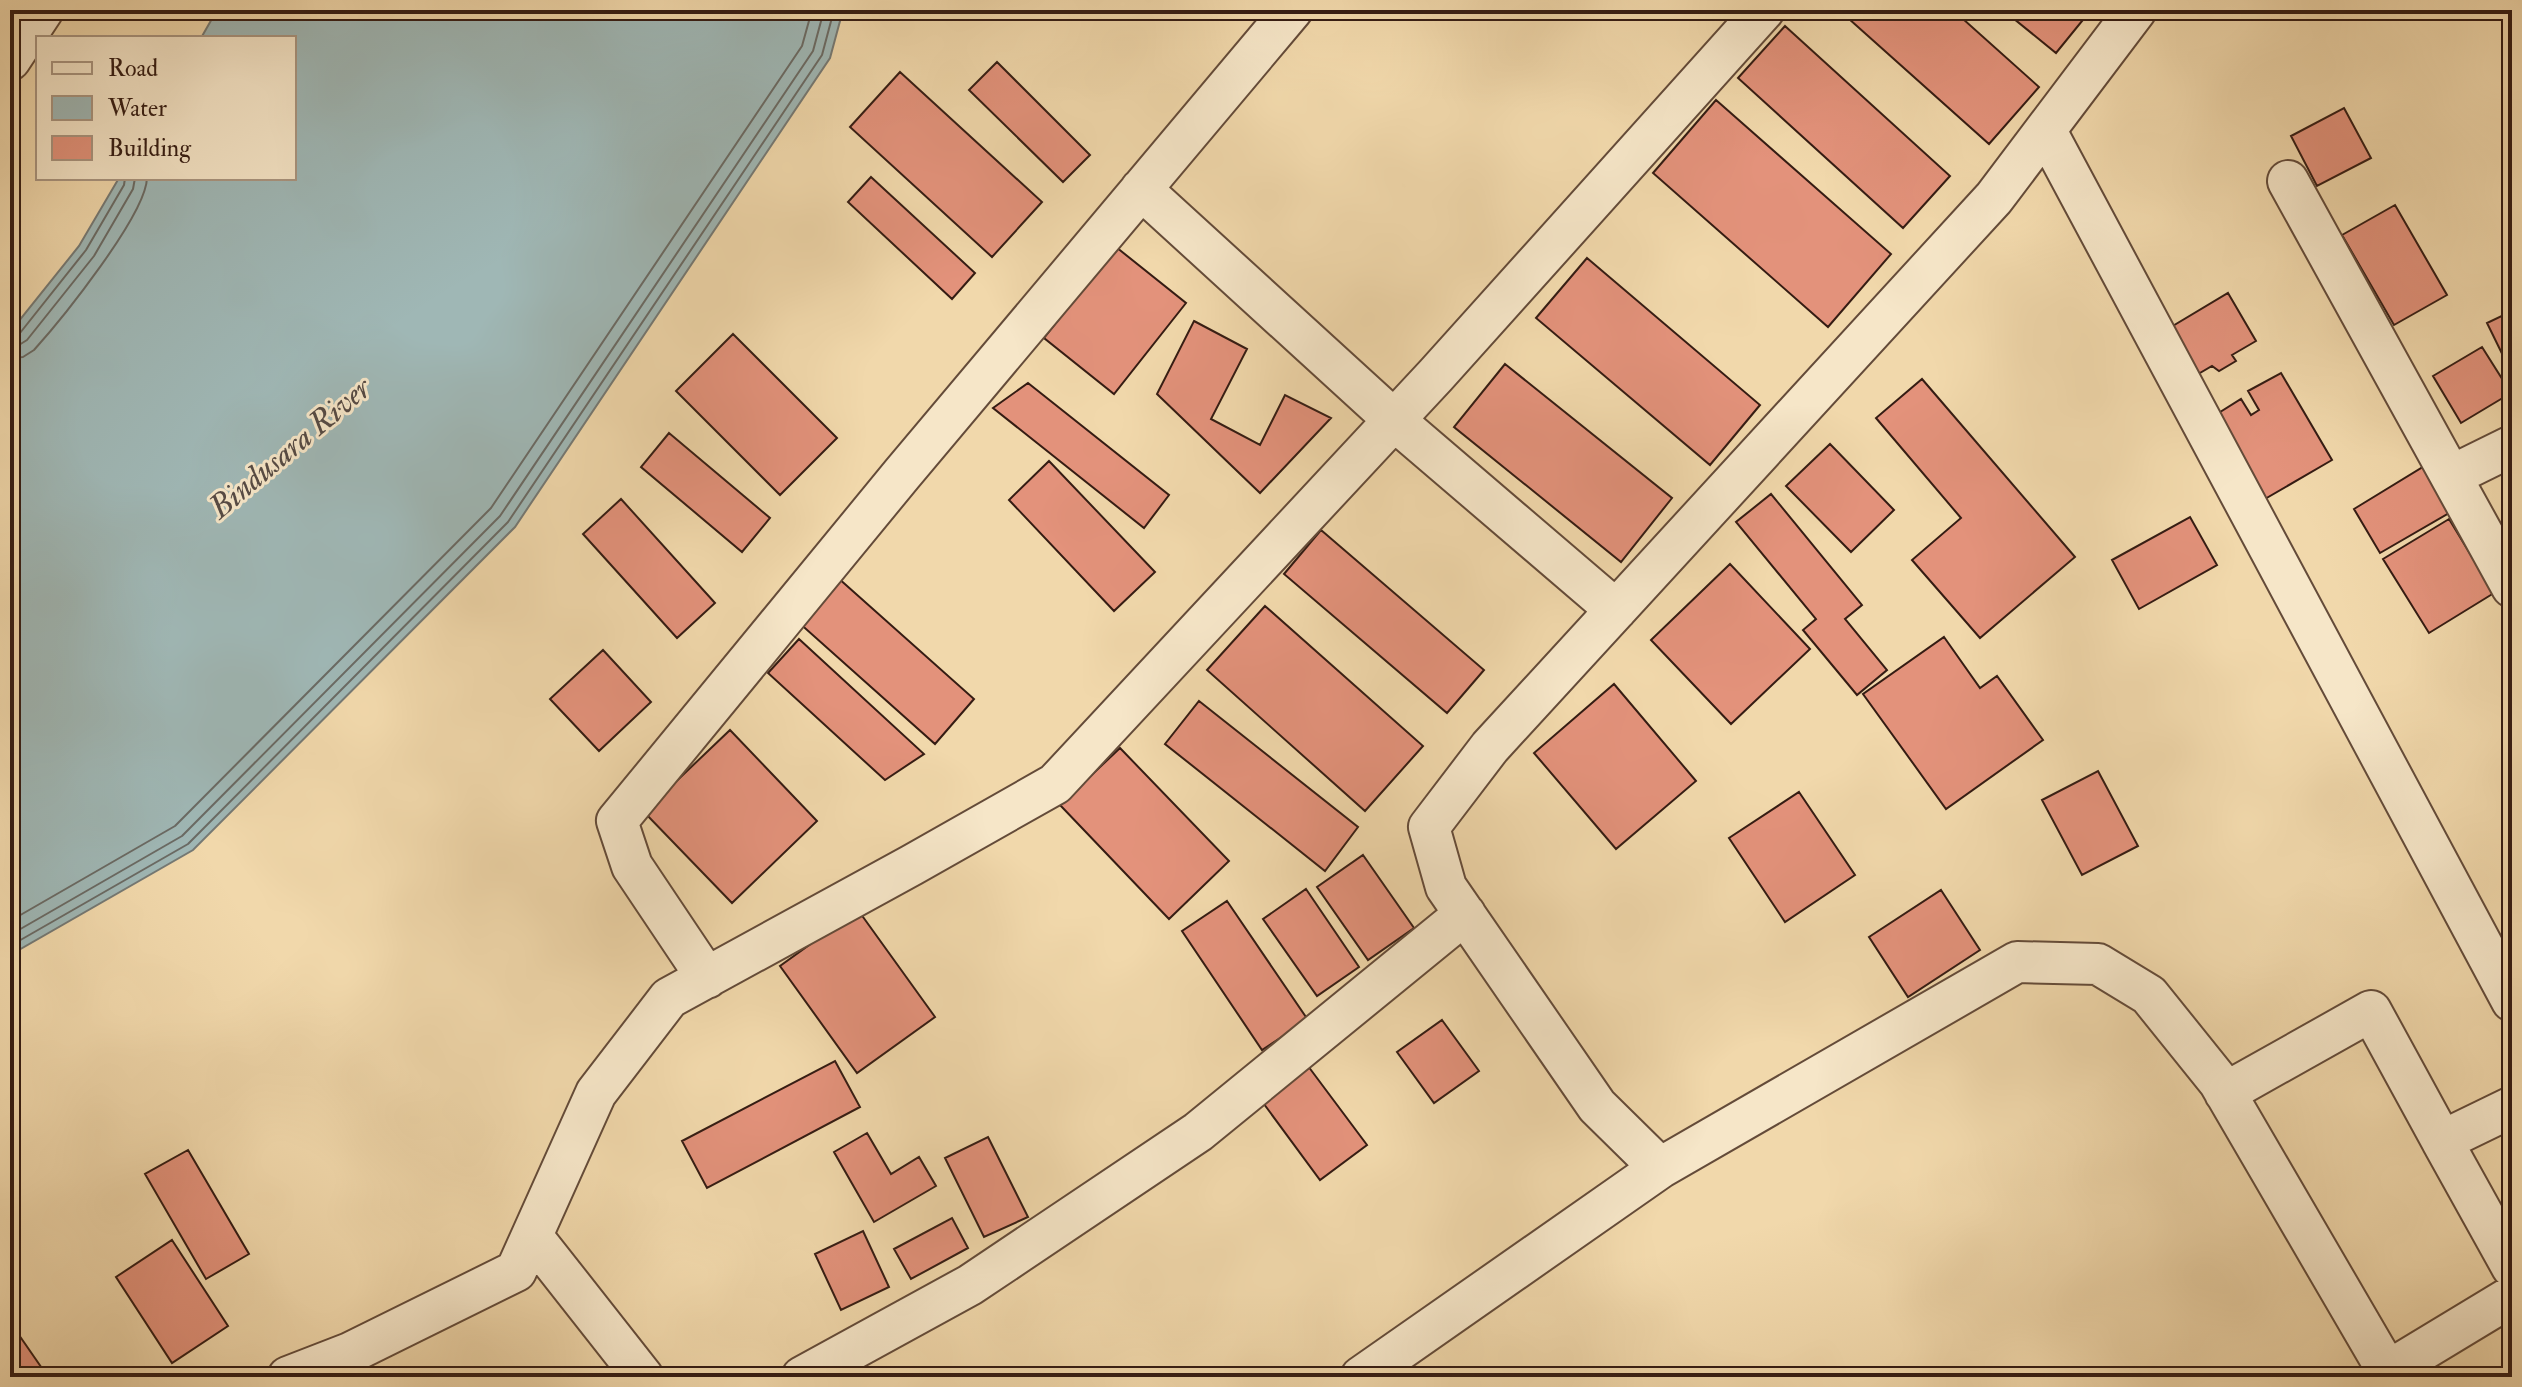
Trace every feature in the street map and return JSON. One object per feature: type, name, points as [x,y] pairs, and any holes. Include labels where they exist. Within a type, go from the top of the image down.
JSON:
[{"type":"street","points":[[10,60],[43,10]]},
{"type":"street","points":[[707,978],[632,866],[617,821],[892,486],[1292,10]]},
{"type":"street","points":[[288,1377],[350,1353],[516,1271],[596,1093],[669,998],[1055,784],[1394,420],[1764,10]]},
{"type":"street","points":[[1660,1168],[1597,1106],[1446,887],[1429,827],[1490,747],[1994,198],[2136,10]]},
{"type":"street","points":[[2046,131],[2512,1001]]},
{"type":"street","points":[[2288,181],[2512,587]]},
{"type":"street","points":[[1141,189],[1394,420],[1616,610]]},
{"type":"street","points":[[2451,476],[2512,446]]},
{"type":"street","points":[[802,1377],[970,1285],[1198,1132],[1465,914]]},
{"type":"street","points":[[1361,1377],[1660,1168],[2017,962],[2098,964],[2149,995],[2225,1093],[2390,1374],[2512,1296]]},
{"type":"street","points":[[2225,1093],[2371,1011],[2512,1267]]},
{"type":"street","points":[[2442,1141],[2512,1107]]},
{"type":"street","points":[[532,1236],[643,1377]]},
{"type":"water","name":"Bindusara River","points":[[217,10],[843,10],[830,58],[515,527],[193,850],[10,955],[10,332],[79,246],[118,180],[296,180],[296,36],[202,36]]},
{"type":"building","points":[[1839,10],[1953,10],[2039,87],[1989,144]]},
{"type":"building","points":[[2003,10],[2091,10],[2056,53]]},
{"type":"building","points":[[1785,26],[1950,176],[1903,228],[1738,78]]},
{"type":"building","points":[[997,62],[1090,155],[1063,182],[969,90]]},
{"type":"building","points":[[900,72],[1042,202],[992,257],[850,127]]},
{"type":"building","points":[[1716,100],[1891,254],[1828,327],[1653,173]]},
{"type":"building","points":[[2344,108],[2371,158],[2317,186],[2291,136]]},
{"type":"building","points":[[871,177],[975,273],[952,299],[848,202]]},
{"type":"building","points":[[2395,205],[2447,295],[2394,325],[2342,235]]},
{"type":"building","points":[[1116,247],[1186,303],[1114,394],[1044,338]]},
{"type":"building","points":[[1587,258],[1760,405],[1710,465],[1536,318]]},
{"type":"building","points":[[2228,293],[2256,341],[2232,355],[2236,361],[2219,371],[2212,366],[2188,380],[2161,333]]},
{"type":"building","points":[[2512,311],[2512,374],[2487,323]]},
{"type":"building","points":[[1194,321],[1247,349],[1211,419],[1260,445],[1285,395],[1331,418],[1260,493],[1157,394]]},
{"type":"building","points":[[733,334],[837,438],[780,495],[676,391]]},
{"type":"building","points":[[2482,347],[2511,393],[2461,423],[2433,376]]},
{"type":"building","points":[[1505,364],[1672,498],[1621,562],[1454,427]]},
{"type":"building","points":[[2281,373],[2332,460],[2258,503],[2209,419],[2241,399],[2251,415],[2259,410],[2248,391]]},
{"type":"building","points":[[1922,379],[2075,557],[1980,638],[1912,560],[1961,518],[1876,418]]},
{"type":"building","points":[[1028,383],[1169,495],[1144,528],[993,408]]},
{"type":"building","points":[[669,433],[770,518],[742,552],[641,467]]},
{"type":"building","points":[[1830,444],[1894,510],[1851,552],[1786,486]]},
{"type":"building","points":[[2436,459],[2463,505],[2380,553],[2354,509]]},
{"type":"building","points":[[1049,461],[1155,572],[1114,611],[1009,500]]},
{"type":"building","points":[[1771,494],[1862,605],[1845,619],[1887,670],[1857,695],[1803,630],[1816,619],[1736,522]]},
{"type":"building","points":[[621,499],[715,603],[677,638],[583,534]]},
{"type":"building","points":[[2190,517],[2217,565],[2139,609],[2112,560]]},
{"type":"building","points":[[2449,519],[2494,593],[2429,633],[2383,559]]},
{"type":"building","points":[[1321,530],[1484,670],[1447,713],[1284,574]]},
{"type":"building","points":[[1730,564],[1810,649],[1731,724],[1651,640]]},
{"type":"building","points":[[837,577],[974,699],[935,744],[797,621]]},
{"type":"building","points":[[1265,606],[1423,746],[1365,811],[1207,670]]},
{"type":"building","points":[[1944,637],[1980,688],[1997,676],[2043,740],[1946,809],[1863,694]]},
{"type":"building","points":[[799,639],[924,754],[885,780],[768,673]]},
{"type":"building","points":[[603,650],[651,702],[599,751],[550,699]]},
{"type":"building","points":[[1614,684],[1696,781],[1616,849],[1534,753]]},
{"type":"building","points":[[1199,701],[1358,827],[1325,871],[1165,744]]},
{"type":"building","points":[[730,730],[817,821],[732,903],[644,812]]},
{"type":"building","points":[[1120,748],[1229,861],[1169,919],[1060,805]]},
{"type":"building","points":[[2098,771],[2138,846],[2082,875],[2042,800]]},
{"type":"building","points":[[1799,792],[1855,875],[1785,922],[1729,838]]},
{"type":"building","points":[[1363,855],[1414,928],[1368,960],[1317,887]]},
{"type":"building","points":[[1306,889],[1359,967],[1317,996],[1263,919]]},
{"type":"building","points":[[1941,890],[1980,950],[1908,997],[1869,937]]},
{"type":"building","points":[[1227,901],[1308,1020],[1262,1050],[1182,931]]},
{"type":"building","points":[[858,910],[935,1017],[857,1073],[780,966]]},
{"type":"building","points":[[1442,1020],[1479,1071],[1434,1103],[1397,1052]]},
{"type":"building","points":[[835,1061],[860,1107],[707,1188],[682,1141]]},
{"type":"building","points":[[1308,1066],[1367,1145],[1320,1180],[1261,1100]]},
{"type":"building","points":[[867,1133],[891,1174],[919,1157],[936,1186],[874,1222],[834,1152]]},
{"type":"building","points":[[988,1137],[1028,1217],[984,1237],[945,1158]]},
{"type":"building","points":[[188,1150],[249,1254],[206,1279],[145,1174]]},
{"type":"building","points":[[952,1218],[968,1248],[911,1279],[894,1249]]},
{"type":"building","points":[[863,1231],[889,1287],[841,1310],[815,1254]]},
{"type":"building","points":[[172,1240],[228,1326],[172,1363],[116,1277]]},
{"type":"building","points":[[10,1322],[48,1377],[10,1377]]}]
